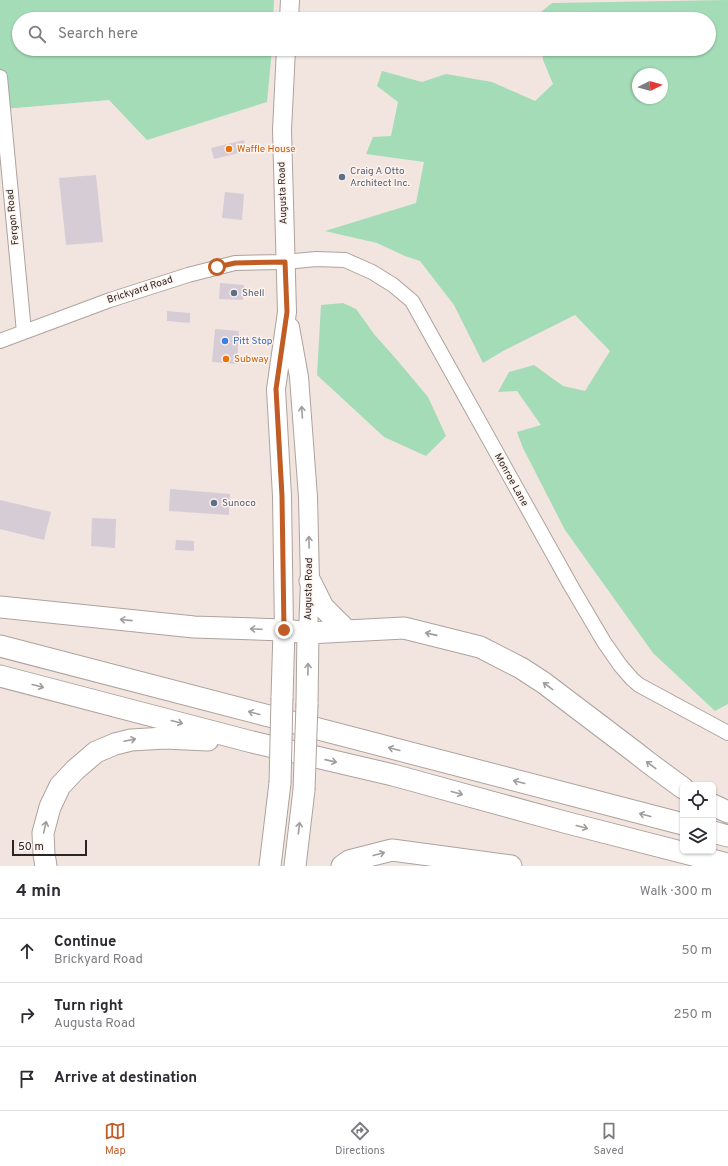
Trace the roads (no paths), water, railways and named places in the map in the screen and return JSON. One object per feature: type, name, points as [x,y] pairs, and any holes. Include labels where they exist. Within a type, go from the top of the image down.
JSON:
[{"type":"highway","points":[[310,581],[323,607],[347,631]]},
{"type":"highway","points":[[0,607],[194,627],[284,630],[308,633],[404,628],[480,647],[521,668],[544,683],[649,764],[680,786]]},
{"type":"highway","name":"Augusta Road","points":[[268,860],[280,783],[284,630]]},
{"type":"highway","name":"Augusta Road","points":[[295,866],[304,790],[308,633]]},
{"type":"highway","points":[[0,646],[680,823]]},
{"type":"highway","points":[[0,676],[252,742],[393,776],[728,864]]},
{"type":"highway","points":[[46,866],[43,833],[50,807],[60,786],[75,770],[96,752],[120,743],[147,738],[187,738],[252,742]]},
{"type":"highway","points":[[716,806],[728,812]]},
{"type":"highway","points":[[716,833],[728,836]]},
{"type":"highway","points":[[342,866],[349,861],[392,850],[511,866]]},
{"type":"main road","points":[[289,12],[290,0]]},
{"type":"main road","name":"Augusta Road","points":[[286,56],[282,130],[285,262],[287,312],[299,377],[308,497],[310,581],[308,633]]},
{"type":"main road","name":"Augusta Road","points":[[284,630],[282,496],[276,389],[287,312]]},
{"type":"street","name":"Fergon Road","points":[[0,77],[24,332]]},
{"type":"street","name":"Monroe Lane","points":[[285,262],[316,259],[345,260],[372,272],[393,285],[412,301],[571,586],[604,642],[620,665],[639,685],[728,733]]},
{"type":"street","name":"Brickyard Road","points":[[0,341],[110,300],[211,269],[235,263],[285,262]]},
{"type":"place","name":"Waffle House","points":[[229,149]]},
{"type":"place","name":"Craig A Otto Architect Inc.","points":[[342,177]]},
{"type":"place","name":"Shell","points":[[234,293]]},
{"type":"place","name":"Pitt Stop","points":[[225,341]]},
{"type":"place","name":"Subway","points":[[226,359]]},
{"type":"place","name":"Sunoco","points":[[214,503]]}]
